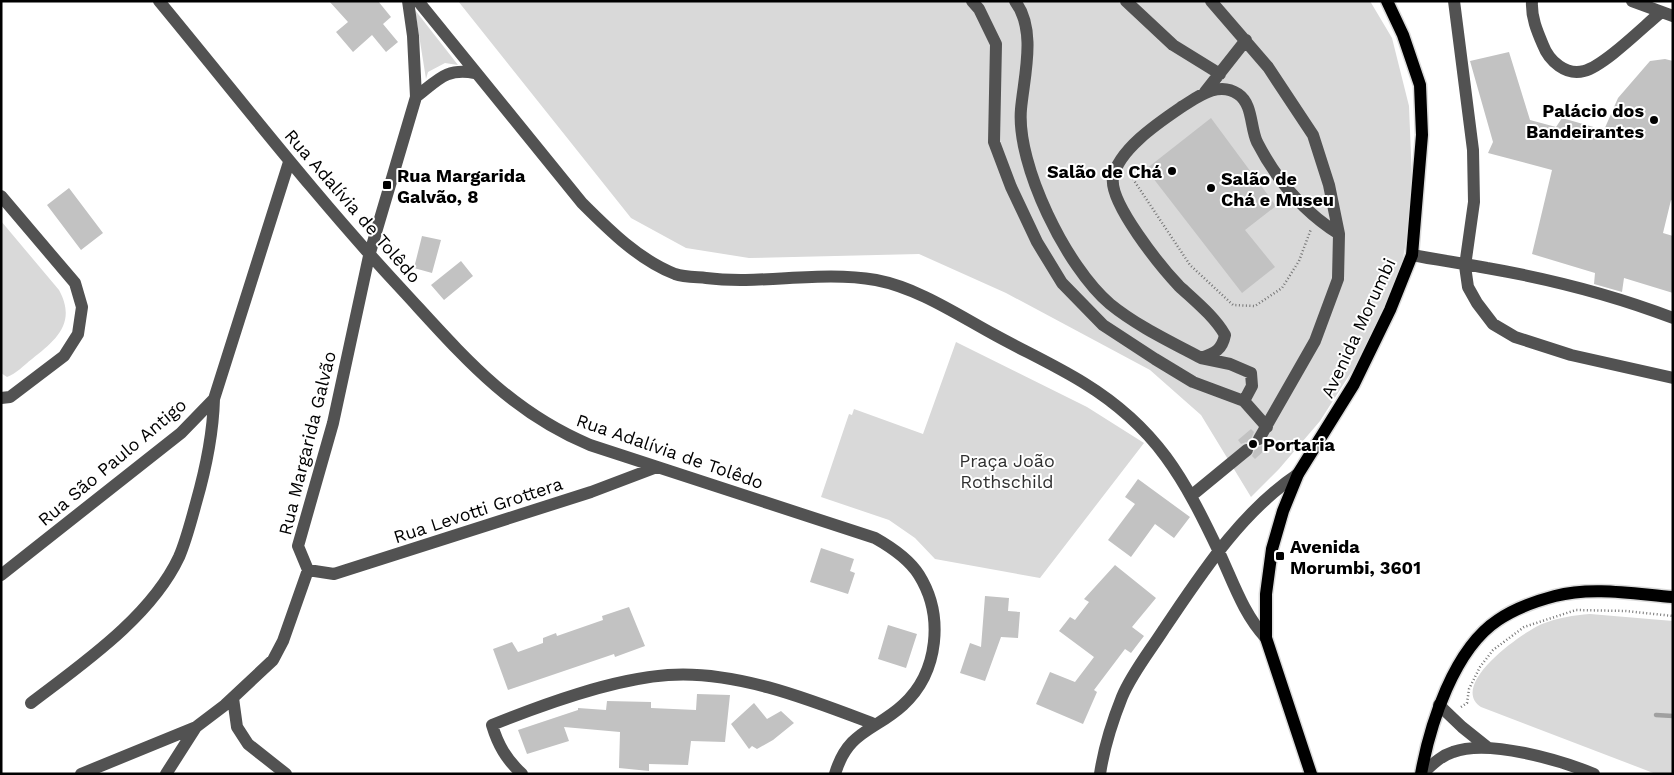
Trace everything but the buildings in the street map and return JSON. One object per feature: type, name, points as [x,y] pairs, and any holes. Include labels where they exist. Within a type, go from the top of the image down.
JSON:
[{"type":"main road","name":"Avenida Morumbi","points":[[1311,774],[1266,638],[1266,594],[1272,549],[1282,511],[1298,474],[1354,384],[1390,310],[1412,255],[1422,135],[1420,85],[1403,35],[1386,1]]},
{"type":"main road","points":[[1422,774],[1432,723],[1439,705],[1455,674],[1477,641],[1498,620],[1524,606],[1556,596],[1591,591],[1673,597]]},
{"type":"street","name":"Rua Adalívia de Tolêdo","points":[[159,1],[257,119],[289,162],[369,256],[463,357],[493,386],[534,416],[563,434],[590,445],[876,538],[894,549],[918,574],[932,603],[935,628],[934,646],[926,673],[904,704],[859,734],[850,744],[835,774]]},
{"type":"street","name":"Rua Margarida Galvão","points":[[308,570],[298,546],[332,423],[369,256],[416,97],[413,36],[408,1]]},
{"type":"street","points":[[418,1],[582,203],[612,233],[650,260],[676,274],[723,280],[847,277],[877,280],[904,288],[944,307],[1083,382],[1124,411],[1151,436],[1168,457],[1191,496],[1245,607],[1258,629],[1266,638]]},
{"type":"street","points":[[972,1],[979,9],[996,44],[994,142],[1011,187],[1034,234],[1062,282],[1103,325],[1193,382],[1244,401],[1267,427]]},
{"type":"street","points":[[1126,1],[1173,45],[1220,74]]},
{"type":"street","points":[[1211,1],[1246,40],[1298,110],[1313,135],[1329,185],[1339,234],[1338,279],[1315,341],[1259,438]]},
{"type":"street","points":[[1454,1],[1473,150],[1474,202],[1465,266],[1468,287],[1477,303],[1484,315],[1504,332],[1571,354],[1673,378]]},
{"type":"street","points":[[1632,1],[1673,16]]},
{"type":"street","points":[[1018,2],[1026,31],[1027,62],[1021,111],[1023,144],[1041,198],[1065,248],[1089,283],[1111,304],[1201,358],[1235,365],[1251,373],[1252,386],[1244,401]]},
{"type":"street","points":[[1529,4],[1547,56],[1554,63],[1576,72],[1594,67],[1660,12]]},
{"type":"street","points":[[1201,358],[1215,353],[1223,346],[1225,335],[1219,324],[1168,275],[1140,238],[1118,200],[1113,187],[1113,177],[1120,160],[1156,124],[1204,92],[1246,40]]},
{"type":"street","points":[[416,97],[437,79],[448,73],[461,70],[475,73]]},
{"type":"street","points":[[1204,92],[1223,88],[1242,96],[1247,105],[1256,139],[1279,177],[1315,218],[1339,234]]},
{"type":"street","name":"Rua São Paulo Antigo","points":[[1,575],[181,433],[214,399],[289,162]]},
{"type":"street","points":[[1,196],[75,283],[82,307],[78,334],[64,356],[10,397],[1,398]]},
{"type":"street","points":[[1412,255],[1465,266],[1486,267],[1587,290],[1673,318]]},
{"type":"street","points":[[30,703],[126,626],[169,574],[179,557],[202,484],[213,433],[214,399]]},
{"type":"street","points":[[1191,496],[1247,450]]},
{"type":"street","name":"Rua Levotti Grottera","points":[[308,570],[334,574],[591,492],[657,467]]},
{"type":"street","points":[[1100,774],[1109,733],[1123,695],[1146,656],[1219,552],[1274,490],[1298,474]]},
{"type":"street","points":[[81,774],[196,727],[233,698],[273,660],[283,641],[308,570]]},
{"type":"street","points":[[522,774],[510,763],[498,745],[492,725],[525,712],[630,680],[668,675],[696,675],[748,683],[816,702],[874,724]]},
{"type":"street","points":[[233,698],[237,727],[248,744],[286,774]]},
{"type":"street","points":[[1439,705],[1487,747]]},
{"type":"street","points":[[166,774],[196,727]]},
{"type":"street","points":[[1422,774],[1441,757],[1453,751],[1487,747],[1563,761],[1594,774]]},
{"type":"path","points":[[1120,160],[1190,265],[1233,304],[1256,306],[1282,288],[1299,261],[1315,218]]},
{"type":"path","points":[[1450,716],[1467,703],[1469,689],[1480,667],[1493,650],[1524,627],[1576,610],[1626,611],[1673,616]]},
{"type":"green space","points":[[458,1],[1370,1],[1392,38],[1409,106],[1413,204],[1398,285],[1359,360],[1320,421],[1279,469],[1251,497],[1201,415],[1150,370],[1006,293],[919,254],[749,258],[686,248],[631,218]]},
{"type":"green space","points":[[415,10],[458,65],[445,63],[428,72],[426,79]]},
{"type":"green space","points":[[1,221],[59,290],[66,312],[65,321],[56,338],[14,374],[7,377],[1,373]]},
{"type":"green space","name":"Praça João Rothschild","points":[[956,342],[1087,407],[1144,443],[1040,578],[935,559],[915,538],[889,520],[821,497],[849,414],[852,415],[854,409],[923,434]]},
{"type":"green space","points":[[1590,614],[1673,621],[1673,774],[1656,774],[1481,707],[1473,697],[1474,686],[1480,673],[1505,648],[1519,638],[1542,624],[1566,617]]},
{"type":"waterway","points":[[1656,715],[1673,716]]},
{"type":"place","name":"Palácio dos Bandeirantes","points":[[1654,120]]},
{"type":"place","name":"Salão de Chá","points":[[1172,171]]},
{"type":"place","name":"Rua Margarida Galvão, 8","points":[[387,185]]},
{"type":"place","name":"Salão de Chá e Museu","points":[[1211,188]]},
{"type":"place","name":"Portaria","points":[[1253,444]]},
{"type":"place","name":"Avenida Morumbi, 3601","points":[[1280,556]]}]
